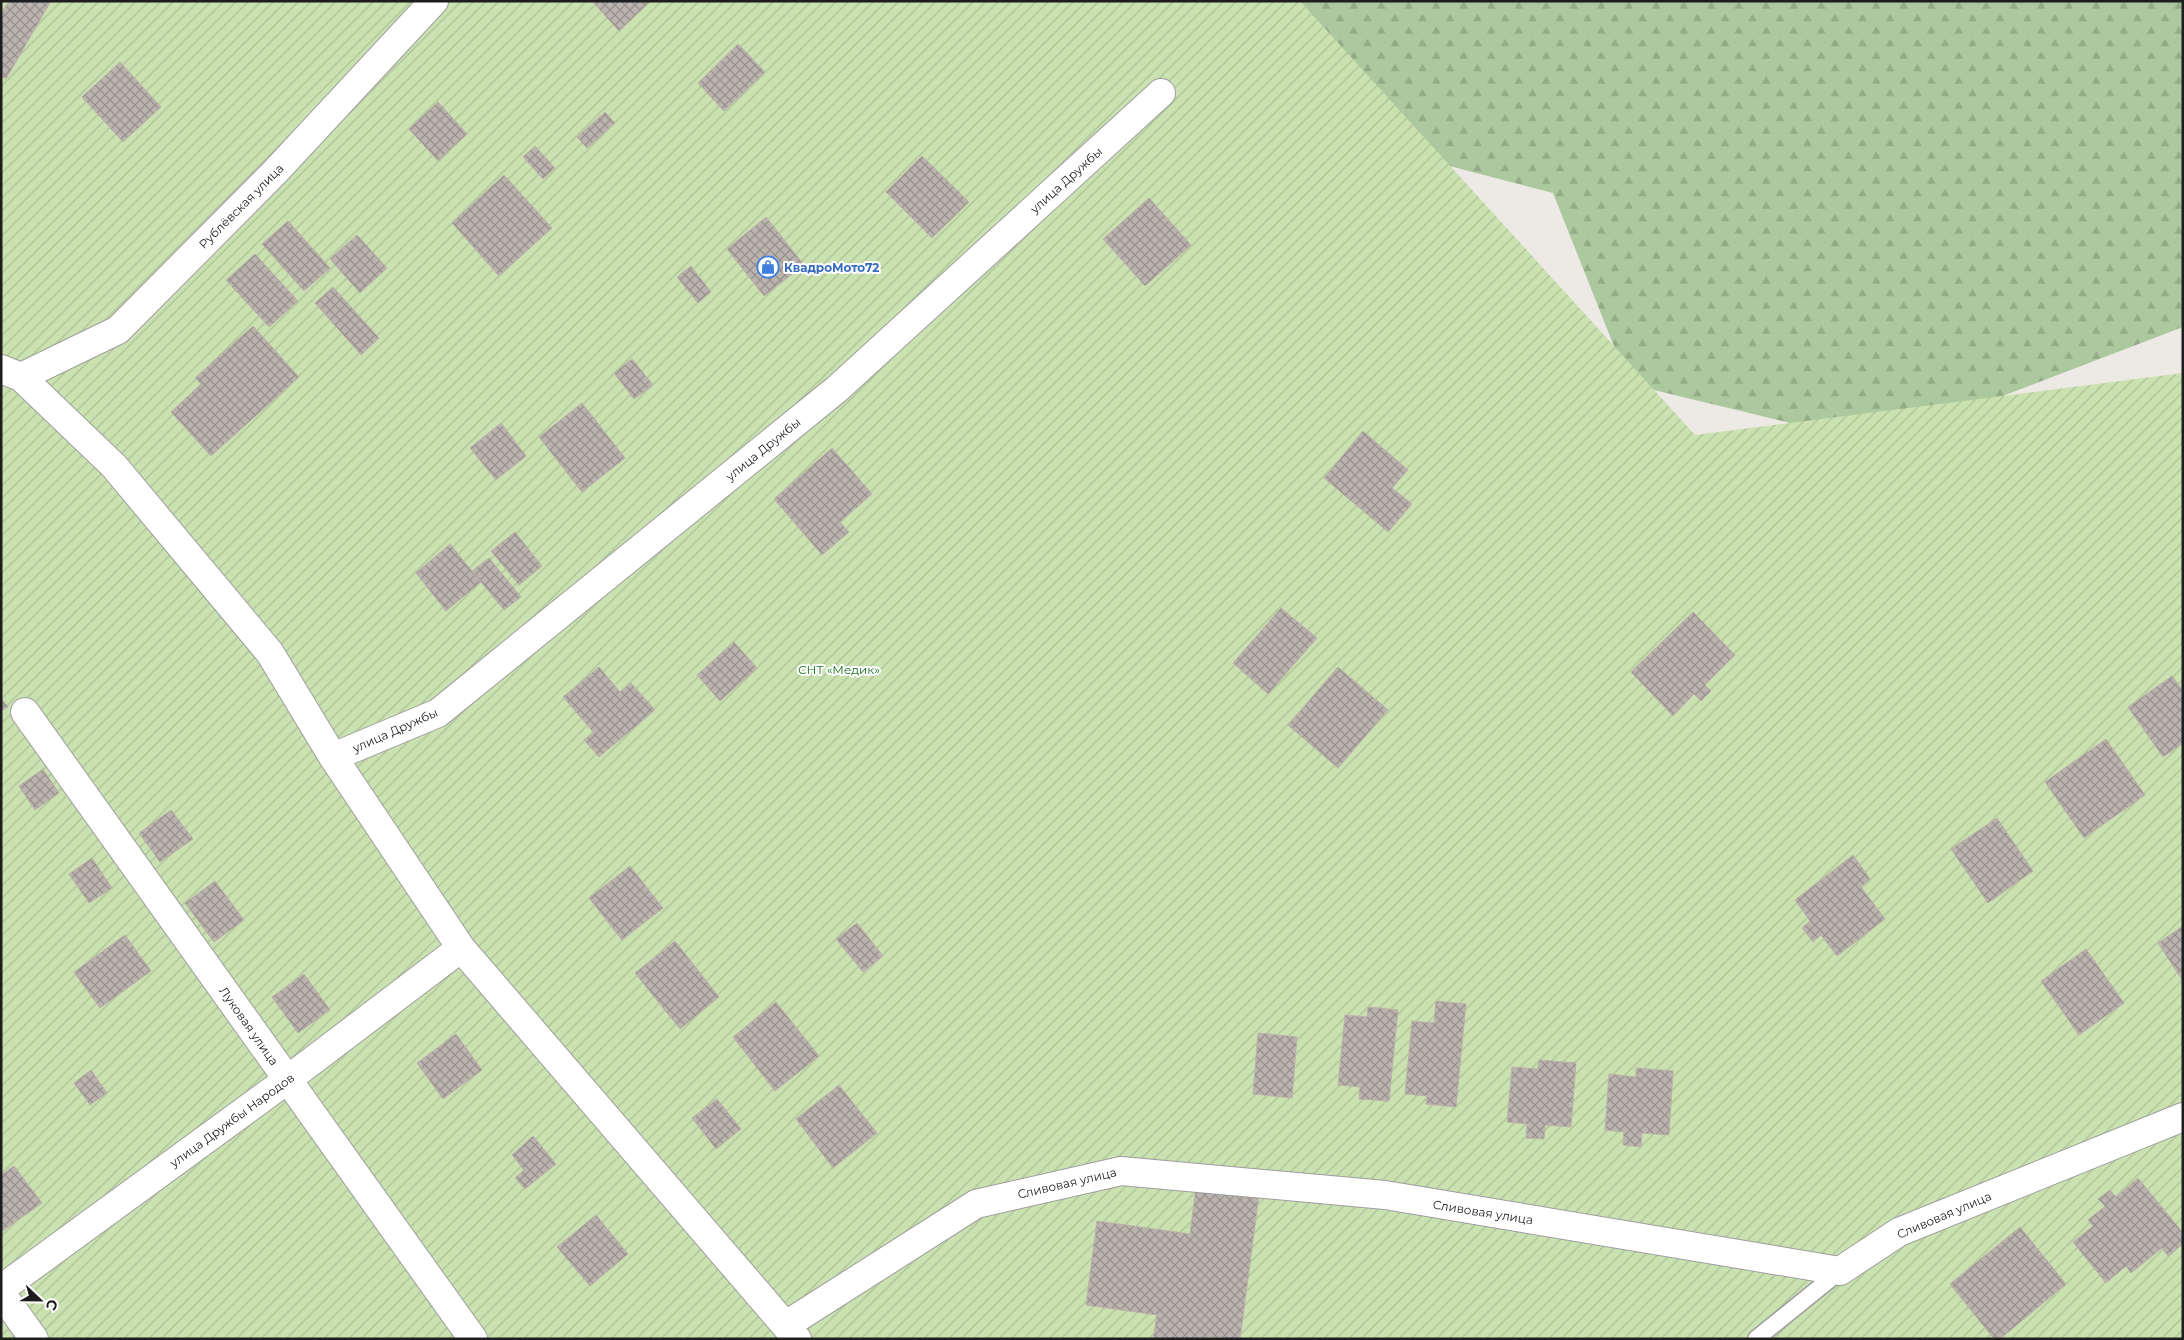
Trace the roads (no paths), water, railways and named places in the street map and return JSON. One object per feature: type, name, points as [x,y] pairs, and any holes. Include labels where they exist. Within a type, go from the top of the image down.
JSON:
[{"type":"street","name":"Рублёвская улица","points":[[11,373],[118,330],[275,172],[434,1]]},
{"type":"street","name":"улица Дружбы","points":[[333,757],[438,713],[837,389],[1160,94]]},
{"type":"street","points":[[11,373],[114,466],[270,653],[333,757],[461,948],[791,1332]]},
{"type":"street","name":"Луковая улица","points":[[25,712],[473,1339]]},
{"type":"street","name":"улица Дружбы Народов","points":[[1,1291],[287,1080],[461,948]]},
{"type":"street","name":"Сливовая улица","points":[[791,1332],[976,1204],[1121,1171],[1385,1195],[1840,1271],[1899,1232],[2183,1117]]},
{"type":"street","points":[[1,1291],[34,1339]]},
{"type":"lane","points":[[1756,1339],[1840,1271]]},
{"type":"place","name":"КвадроМото72","points":[[768,267]]},
{"type":"park label","name":"СНТ «Медик»","points":[[839,669]]}]
